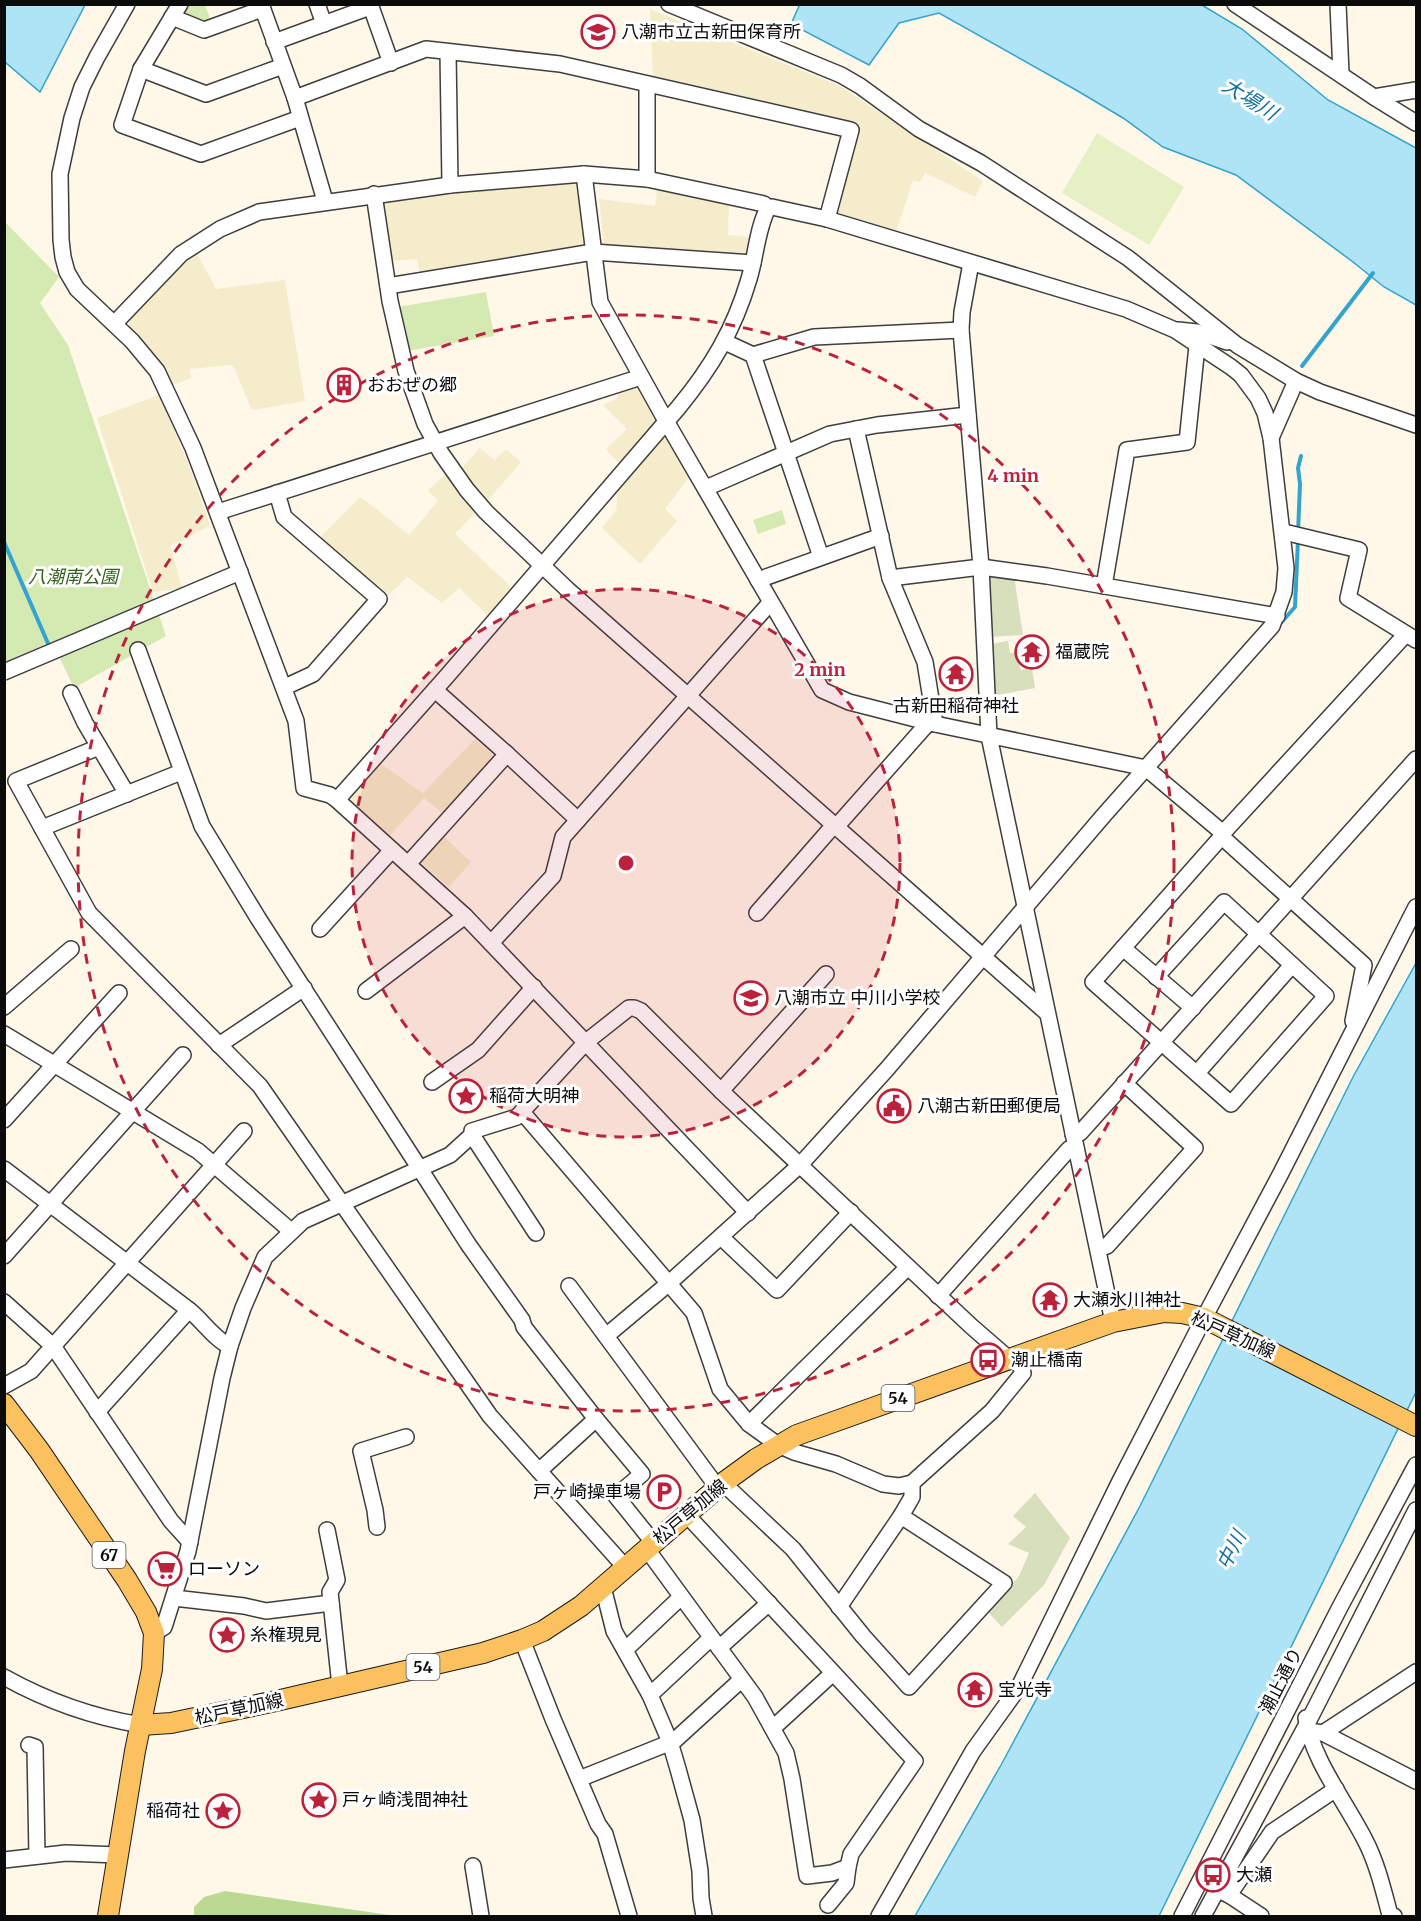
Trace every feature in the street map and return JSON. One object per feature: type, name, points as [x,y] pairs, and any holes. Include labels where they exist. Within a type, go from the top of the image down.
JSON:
[{"type":"main road","name":"松戸草加線","points":[[141,1725],[171,1723],[340,1686],[483,1653],[522,1640],[564,1618],[720,1485],[778,1445],[841,1418],[1113,1322],[1164,1312],[1182,1312],[1208,1320],[1416,1426]]},
{"type":"main road","name":"67","points":[[4,1404],[39,1450],[146,1612],[154,1633],[152,1669],[141,1725]]},
{"type":"main road","points":[[108,1917],[141,1725]]},
{"type":"street","points":[[127,4],[82,87],[72,118],[60,174],[61,240],[67,272],[77,289],[115,323],[157,371],[193,448],[285,687],[296,721],[304,788],[330,795],[337,800],[465,916],[748,1213]]},
{"type":"street","points":[[317,4],[324,24]]},
{"type":"street","points":[[669,4],[841,75],[919,129],[990,169],[1128,258],[1237,345],[1296,381],[1320,392],[1416,425]]},
{"type":"street","points":[[1234,4],[1416,123]]},
{"type":"street","points":[[1338,4],[1341,74]]},
{"type":"street","points":[[274,42],[370,6],[391,63]]},
{"type":"street","points":[[300,118],[201,154],[122,125],[141,69],[176,11],[204,30],[261,7],[295,98],[326,201]]},
{"type":"street","points":[[295,98],[426,49],[560,64],[851,130],[827,219]]},
{"type":"street","points":[[448,52],[450,184]]},
{"type":"street","points":[[141,69],[206,94],[283,66]]},
{"type":"street","points":[[647,84],[647,178]]},
{"type":"street","points":[[1374,97],[1416,90]]},
{"type":"street","points":[[115,323],[181,254],[220,229],[259,212],[450,184],[584,174],[647,178],[764,204],[768,208],[827,219],[1126,309],[1174,330],[1231,367],[1251,388],[1265,413],[1271,438],[1284,532],[1286,581],[1277,616],[1272,626],[982,956],[887,1069],[800,1165],[668,1284],[606,1336]]},
{"type":"street","points":[[584,174],[600,302],[770,603],[822,690],[849,702],[932,723],[1146,768],[1223,835],[1364,965],[1354,1011],[1353,1030]]},
{"type":"street","points":[[374,194],[397,339],[406,371],[425,424],[435,442],[453,471],[486,512],[567,589],[1047,1013]]},
{"type":"street","points":[[337,800],[435,690],[709,369],[725,342],[738,311],[768,208]]},
{"type":"street","points":[[388,286],[593,252],[753,263]]},
{"type":"street","points":[[971,263],[961,330],[981,567],[989,736],[1113,1322]]},
{"type":"street","points":[[725,342],[753,355],[814,337],[961,330]]},
{"type":"street","points":[[1174,330],[1197,332],[1237,345]]},
{"type":"street","points":[[1104,586],[1127,450],[1187,442],[1197,345]]},
{"type":"street","points":[[753,355],[821,557]]},
{"type":"street","points":[[218,512],[641,377]]},
{"type":"street","points":[[1271,438],[1296,381]]},
{"type":"street","points":[[706,488],[830,434],[908,420],[968,415]]},
{"type":"street","points":[[757,913],[932,723],[925,662],[890,578],[856,429]]},
{"type":"street","points":[[278,493],[284,518],[379,599],[313,674],[285,687]]},
{"type":"street","points":[[1156,976],[1224,902],[1326,996],[1231,1104],[1093,982],[1223,835],[1411,637],[1348,598],[1359,550],[1284,532]]},
{"type":"street","points":[[758,580],[881,536]]},
{"type":"street","points":[[890,578],[981,567],[1277,616]]},
{"type":"street","points":[[4,672],[240,573]]},
{"type":"street","points":[[491,943],[553,876],[563,837],[770,603]]},
{"type":"street","points":[[138,650],[202,826],[468,1244],[522,1320],[524,1327],[642,1474],[616,1496],[650,1545],[681,1597],[755,1697],[786,1753],[807,1876],[832,1873],[849,1867]]},
{"type":"street","points":[[435,690],[507,753],[578,820]]},
{"type":"street","points":[[71,693],[127,794]]},
{"type":"street","points":[[99,747],[16,781],[88,913],[260,1086],[490,1416],[625,1567]]},
{"type":"street","points":[[408,864],[507,753]]},
{"type":"street","points":[[938,1296],[1069,1149],[1080,1132],[1416,759]]},
{"type":"street","points":[[42,828],[181,772]]},
{"type":"street","points":[[320,929],[392,850]]},
{"type":"street","points":[[879,1917],[973,1751],[1020,1687],[1120,1481],[1208,1320],[1416,907]]},
{"type":"street","points":[[366,991],[465,916]]},
{"type":"street","points":[[1123,948],[1193,1008]]},
{"type":"street","points":[[4,1007],[71,949]]},
{"type":"street","points":[[1197,1073],[1292,965]]},
{"type":"street","points":[[721,1091],[826,974]]},
{"type":"street","points":[[432,1082],[478,1050],[534,987]]},
{"type":"street","points":[[219,1045],[304,988]]},
{"type":"street","points":[[4,1120],[119,993]]},
{"type":"street","points":[[154,1633],[164,1627],[174,1598],[190,1542],[222,1378],[231,1346],[262,1262],[303,1221],[450,1155],[472,1135],[472,1131],[523,1113],[586,1042],[623,1011],[634,1008],[641,1011],[721,1091],[938,1296],[1013,1358],[1023,1373],[992,1411],[912,1483],[899,1486],[883,1484],[836,1464],[778,1445],[749,1424],[720,1389],[694,1312],[523,1113]]},
{"type":"street","points":[[4,1034],[198,1151],[291,1231]]},
{"type":"street","points":[[4,1256],[183,1055]]},
{"type":"street","points":[[1098,1249],[1107,1246],[1194,1148],[1124,1083]]},
{"type":"street","points":[[4,1386],[30,1371],[244,1131]]},
{"type":"street","points":[[472,1135],[536,1233]]},
{"type":"street","points":[[4,1169],[203,1321],[223,1344],[231,1346]]},
{"type":"street","points":[[721,1237],[777,1290],[851,1212]]},
{"type":"street","points":[[749,1424],[908,1267]]},
{"type":"street","points":[[569,1286],[720,1485],[793,1549],[839,1607],[909,1688],[1004,1583],[901,1516]]},
{"type":"street","points":[[4,1302],[53,1346],[171,1521],[190,1542]]},
{"type":"street","points":[[97,1412],[189,1310]]},
{"type":"street","points":[[538,1471],[596,1419]]},
{"type":"street","points":[[377,1527],[361,1451],[406,1437]]},
{"type":"street","name":"潮止通り","points":[[1182,1917],[1340,1607],[1416,1465]]},
{"type":"street","points":[[839,1607],[901,1516],[912,1497],[912,1483]]},
{"type":"street","points":[[1223,1892],[1313,1729],[1416,1510]]},
{"type":"street","points":[[687,1514],[915,1761],[852,1854],[846,1883],[828,1905]]},
{"type":"street","points":[[327,1530],[337,1580],[330,1592],[340,1686]]},
{"type":"street","points":[[603,1587],[614,1630],[650,1695],[670,1742],[692,1820],[704,1917]]},
{"type":"street","points":[[624,1650],[681,1597]]},
{"type":"street","points":[[174,1598],[244,1606],[266,1611],[331,1604]]},
{"type":"street","points":[[650,1695],[769,1603]]},
{"type":"street","points":[[1340,1607],[1334,1651],[1306,1715],[1336,1789],[1372,1854],[1391,1916]]},
{"type":"street","points":[[522,1640],[553,1719],[604,1834],[629,1917]]},
{"type":"street","points":[[1313,1729],[1416,1672]]},
{"type":"street","points":[[773,1728],[833,1673]]},
{"type":"street","points":[[4,1677],[63,1705],[141,1725]]},
{"type":"street","points":[[579,1779],[670,1742],[741,1680]]},
{"type":"street","points":[[1313,1729],[1416,1781]]},
{"type":"street","points":[[29,1746],[35,1747],[38,1856]]},
{"type":"street","points":[[1203,1917],[1272,1832],[1336,1789]]},
{"type":"street","points":[[4,1860],[66,1853],[118,1855]]},
{"type":"street","points":[[473,1866],[482,1917]]},
{"type":"street","points":[[1223,1892],[1261,1917]]},
{"type":"shaded area","points":[[650,9],[840,86],[983,181],[975,197],[925,173],[920,182],[913,180],[896,232],[836,213],[857,128],[653,79]]},
{"type":"shaded area","points":[[574,180],[578,184],[585,247],[421,276],[417,259],[389,261],[379,203],[452,191]]},
{"type":"shaded area","points":[[657,189],[729,203],[728,235],[756,238],[749,257],[604,246],[599,199],[655,206]]},
{"type":"shaded area","points":[[196,252],[216,289],[285,280],[305,401],[252,410],[233,365],[189,369],[191,378],[168,387],[129,329],[129,319],[185,256]]},
{"type":"shaded area","points":[[638,385],[656,416],[656,421],[619,464],[606,449],[627,429],[603,405],[618,398],[616,388]]},
{"type":"shaded area","points":[[159,395],[190,468],[210,525],[170,545],[182,588],[153,592],[97,418]]},
{"type":"shaded area","points":[[662,437],[668,438],[692,473],[665,509],[677,521],[640,564],[602,528],[616,510],[618,490]]},
{"type":"shaded area","points":[[480,448],[495,460],[506,449],[521,462],[485,504],[459,471]]},
{"type":"shaded area","points":[[445,475],[477,511],[455,534],[512,588],[489,617],[459,588],[442,603],[407,577],[385,599],[318,539],[361,497],[409,535],[438,501],[428,490]]},
{"type":"shaded area","points":[[475,739],[495,757],[445,815],[424,798],[389,836],[352,801],[351,796],[381,764],[423,793]]},
{"type":"shaded area","points":[[443,836],[471,862],[449,887],[419,861]]},
{"type":"green space","points":[[185,5],[205,5],[212,24],[206,26],[183,16],[181,10]]},
{"type":"green space","points":[[1097,133],[1184,187],[1149,245],[1062,193]]},
{"type":"green space","name":"八潮南公園","points":[[4,221],[59,277],[40,303],[68,345],[166,636],[74,688],[53,644],[5,664]]},
{"type":"green space","points":[[486,292],[494,336],[407,351],[398,307]]},
{"type":"green space","points":[[782,510],[786,524],[758,534],[753,520]]},
{"type":"green space","points":[[989,572],[1014,576],[1023,635],[989,637]]},
{"type":"green space","points":[[1008,641],[1010,653],[1016,653],[1021,670],[1032,668],[1035,688],[992,696],[990,644]]},
{"type":"green space","points":[[1035,1493],[1070,1538],[1044,1585],[1002,1627],[988,1612],[1019,1576],[1029,1553],[1008,1544],[1026,1527],[1013,1516]]},
{"type":"green space","points":[[225,1891],[396,1916],[194,1916],[194,1907],[204,1897]]},
{"type":"water","points":[[5,4],[85,5],[40,92],[6,63],[5,65]]},
{"type":"water","name":"大場川","points":[[800,4],[1202,5],[1242,29],[1328,100],[1416,148],[1416,305],[1384,287],[1236,175],[1163,147],[1123,118],[939,13],[899,23],[869,65],[791,24]]},
{"type":"water","name":"中川","points":[[1416,963],[1416,1392],[1159,1916],[915,1916],[1001,1765],[1140,1506],[1353,1077]]},
{"type":"waterway","points":[[1302,366],[1373,273]]},
{"type":"waterway","points":[[1298,533],[1300,484],[1298,468],[1301,456]]},
{"type":"waterway","points":[[1279,625],[1295,607],[1298,540]]},
{"type":"waterway","points":[[4,542],[50,648]]},
{"type":"place","name":"八潮市立古新田保育所","points":[[598,32]]},
{"type":"place","name":"おおぜの郷","points":[[344,385]]},
{"type":"place","name":"福蔵院","points":[[1032,652]]},
{"type":"place","name":"古新田稲荷神社","points":[[956,674]]},
{"type":"place","name":"八潮市立 中川小学校","points":[[751,998]]},
{"type":"place","name":"稲荷大明神","points":[[466,1096]]},
{"type":"place","name":"八潮古新田郵便局","points":[[894,1106]]},
{"type":"place","name":"大瀬氷川神社","points":[[1050,1300]]},
{"type":"place","name":"潮止橋南","points":[[988,1360]]},
{"type":"place","name":"戸ヶ崎操車場","points":[[664,1492]]},
{"type":"place","name":"ローソン","points":[[165,1569]]},
{"type":"place","name":"糸権現見","points":[[227,1635]]},
{"type":"place","name":"宝光寺","points":[[975,1690]]},
{"type":"place","name":"戸ヶ崎浅間神社","points":[[319,1800]]},
{"type":"place","name":"稲荷社","points":[[223,1811]]},
{"type":"place","name":"大瀬","points":[[1213,1875]]}]
